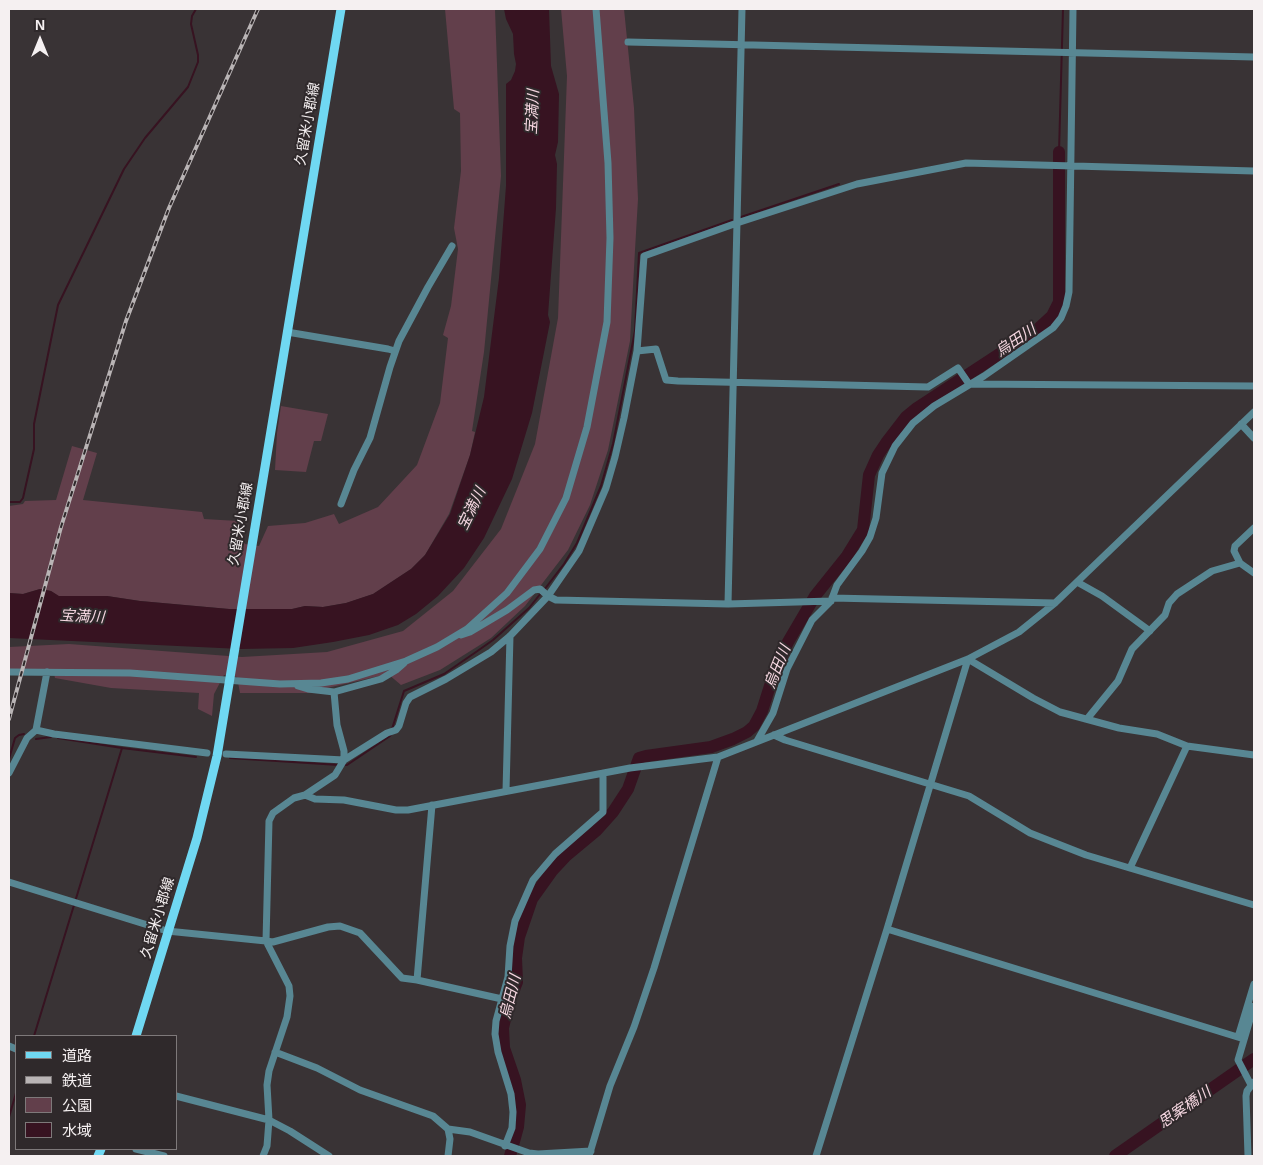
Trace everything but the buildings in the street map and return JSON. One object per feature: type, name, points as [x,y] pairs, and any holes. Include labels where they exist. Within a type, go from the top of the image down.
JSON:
[{"type":"main road","name":"久留米小郡線","points":[[136,1035],[197,838],[217,756],[341,9]]},
{"type":"street","points":[[9,672],[130,673],[290,684],[321,683],[348,679],[406,661],[452,638],[494,606],[519,579],[540,549],[566,498],[578,462],[589,418],[607,322],[610,238],[608,163],[596,9]]},
{"type":"street","points":[[728,604],[742,9]]},
{"type":"street","points":[[757,741],[773,713],[787,669],[812,620],[831,599],[837,585],[870,537],[876,518],[882,473],[895,446],[919,417],[968,383],[1043,336],[1061,318],[1069,292],[1068,165],[1072,9]]},
{"type":"street","points":[[628,42],[1254,57]]},
{"type":"street","points":[[226,754],[344,760],[396,730],[410,697],[471,664],[510,636],[548,596],[579,551],[606,488],[624,418],[637,351],[644,256],[857,184],[966,163],[1254,171]]},
{"type":"street","points":[[341,504],[354,470],[370,438],[395,351],[428,287],[452,246]]},
{"type":"street","points":[[287,332],[395,351]]},
{"type":"street","points":[[637,351],[656,349],[666,380],[928,386],[958,368],[968,383]]},
{"type":"street","points":[[968,383],[1254,386]]},
{"type":"street","points":[[305,795],[315,799],[358,801],[396,810],[408,810],[630,768],[718,757],[968,659],[1011,637],[1055,603],[1254,412]]},
{"type":"street","points":[[1241,424],[1254,438]]},
{"type":"street","points":[[1254,528],[1235,546],[1234,551],[1240,563],[1254,573]]},
{"type":"street","points":[[1087,719],[1118,681],[1132,649],[1165,615],[1170,604],[1187,587],[1212,572],[1240,563]]},
{"type":"street","points":[[1077,582],[1102,596],[1150,631]]},
{"type":"street","points":[[452,638],[470,632],[507,610],[534,590],[540,589],[556,600],[728,604],[804,602],[831,599],[1055,603]]},
{"type":"street","points":[[506,791],[510,636]]},
{"type":"street","points":[[968,659],[1060,712],[1119,728],[1157,734],[1187,746],[1254,756]]},
{"type":"street","points":[[816,1156],[887,929],[968,659]]},
{"type":"street","points":[[290,684],[308,689],[334,692],[381,679],[406,661]]},
{"type":"street","points":[[9,773],[27,738],[36,730],[47,672]]},
{"type":"street","points":[[263,1156],[267,1146],[270,1120],[267,1085],[269,1071],[288,1012],[289,986],[266,941],[269,821],[273,813],[294,798],[305,795],[335,775],[339,770],[344,760],[344,751],[337,725],[334,692]]},
{"type":"street","points":[[36,730],[54,734],[207,753]]},
{"type":"street","points":[[774,734],[785,740],[969,796],[1006,820],[1049,842],[1086,855],[1254,905]]},
{"type":"street","points":[[1130,868],[1187,746]]},
{"type":"street","points":[[275,1052],[316,1068],[360,1090],[433,1116],[448,1129],[470,1132],[507,1146],[538,1154],[590,1153],[610,1086],[634,1027],[654,968],[718,757]]},
{"type":"street","points":[[507,1146],[512,1128],[512,1094],[498,1052],[495,1034],[496,1021],[508,977],[512,936],[522,904],[533,880],[555,854],[603,812],[603,773]]},
{"type":"street","points":[[416,980],[432,805]]},
{"type":"street","points":[[9,882],[167,931],[273,942],[328,927],[340,926],[360,933],[402,978],[502,999]]},
{"type":"street","points":[[887,929],[1241,1038]]},
{"type":"street","points":[[1248,1156],[1246,1096],[1251,1082],[1238,1060],[1241,1038],[1254,984]]},
{"type":"street","points":[[1241,1038],[1254,1006]]},
{"type":"street","points":[[178,1097],[270,1120],[329,1156]]},
{"type":"street","points":[[448,1129],[450,1139],[448,1156]]},
{"type":"street","points":[[140,1150],[164,1156]]},
{"type":"green space","points":[[445,9],[495,9],[501,176],[484,352],[472,431],[475,432],[470,455],[449,514],[425,555],[411,569],[373,594],[346,603],[323,607],[229,609],[107,596],[58,596],[51,591],[40,589],[23,594],[9,593],[9,506],[23,504],[25,501],[56,500],[72,446],[97,453],[83,500],[202,512],[204,519],[238,521],[245,544],[259,546],[268,526],[305,523],[334,514],[339,524],[378,507],[417,465],[440,403],[448,338],[443,335],[451,306],[458,249],[454,228],[461,171],[460,113],[454,109]]},
{"type":"green space","points":[[561,9],[624,9],[634,108],[638,199],[630,341],[608,450],[590,505],[568,550],[525,606],[491,638],[440,670],[401,685],[388,674],[327,688],[315,693],[240,693],[237,677],[224,675],[214,694],[212,716],[198,709],[199,693],[111,688],[55,678],[53,669],[11,669],[9,676],[9,647],[69,644],[242,657],[327,652],[403,631],[453,591],[501,529],[535,444],[558,318],[567,76]]},
{"type":"green space","points":[[281,406],[328,414],[321,441],[314,441],[306,472],[275,470]]},
{"type":"water","name":"宝満川","points":[[504,9],[549,9],[551,66],[559,94],[558,142],[555,155],[557,164],[556,208],[548,315],[550,322],[532,413],[512,479],[484,538],[464,568],[438,596],[416,614],[398,625],[369,635],[333,642],[293,648],[241,649],[9,638],[9,593],[23,594],[40,589],[51,591],[59,596],[107,596],[229,609],[323,607],[346,603],[373,594],[411,569],[425,555],[450,514],[470,455],[484,397],[499,278],[506,186],[506,84],[511,80],[516,64],[513,34],[506,19]]},
{"type":"waterway","points":[[9,502],[20,502],[23,498],[34,449],[34,424],[58,305],[124,169],[145,138],[188,87],[198,62],[191,24],[192,16],[196,9]]},
{"type":"waterway","points":[[1059,152],[1063,9]]},
{"type":"waterway","name":"烏田川","points":[[510,1156],[518,1127],[520,1105],[515,1080],[504,1048],[503,1028],[509,1002],[517,982],[516,958],[519,937],[532,899],[552,871],[566,856],[596,831],[613,812],[628,789],[639,758],[711,747],[733,739],[754,726],[762,711],[775,670],[788,642],[815,596],[847,556],[863,530],[869,475],[886,443],[906,417],[917,408],[1039,328],[1052,316],[1059,302],[1059,152]]},
{"type":"waterway","points":[[741,217],[839,184]]},
{"type":"waterway","points":[[544,590],[577,543],[601,486],[613,444],[635,331],[639,253],[732,220]]},
{"type":"waterway","points":[[392,729],[404,691],[444,674],[493,640],[529,608],[541,593]]},
{"type":"waterway","points":[[9,759],[15,738],[24,734]]},
{"type":"waterway","points":[[344,765],[347,765],[391,734]]},
{"type":"waterway","points":[[36,739],[51,737]]},
{"type":"waterway","points":[[58,738],[122,748]]},
{"type":"waterway","points":[[34,1035],[122,748],[196,757]]},
{"type":"waterway","points":[[230,758],[339,765]]},
{"type":"waterway","name":"思案橋川","points":[[1115,1156],[1254,1059]]},
{"type":"waterway","points":[[9,1117],[15,1096]]},
{"type":"railway","points":[[9,719],[61,527],[126,321],[169,208],[258,9]]}]
